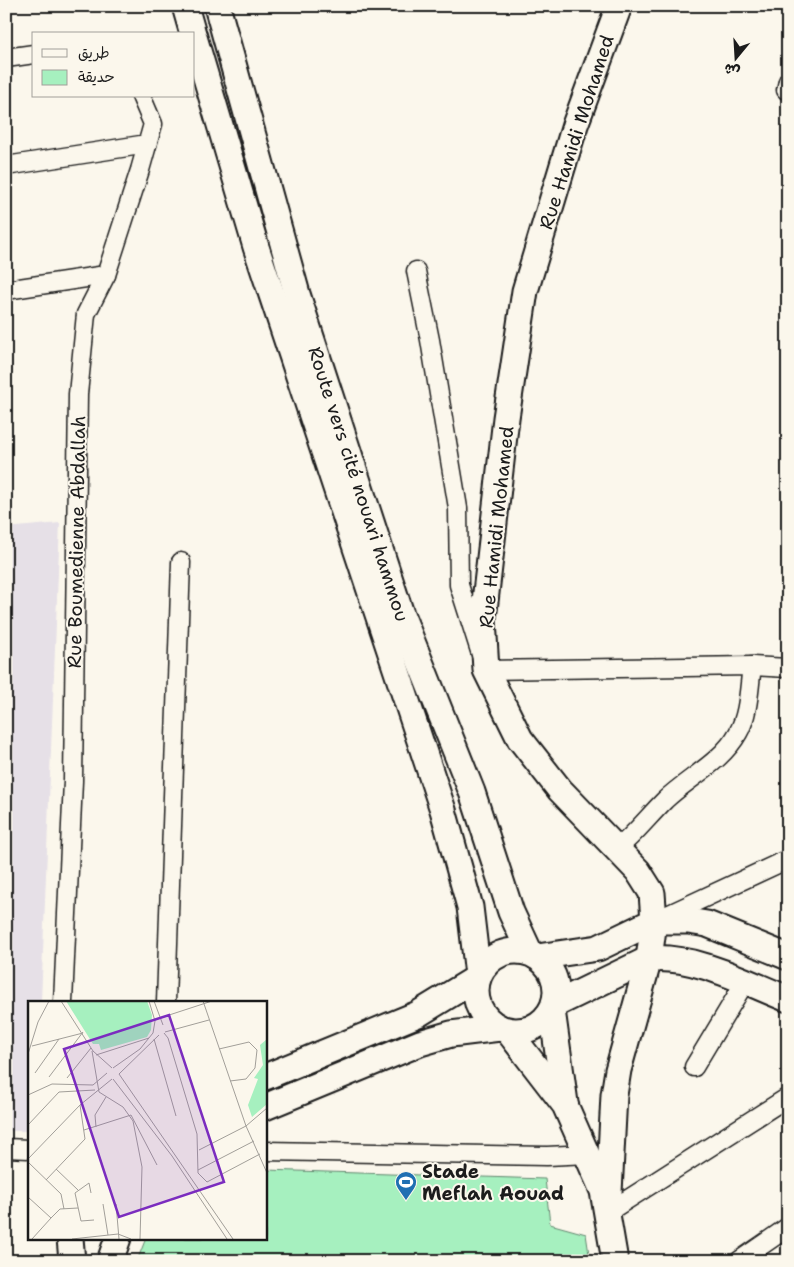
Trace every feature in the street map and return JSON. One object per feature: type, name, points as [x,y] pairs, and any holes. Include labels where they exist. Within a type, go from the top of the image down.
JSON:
[{"type":"main road","name":"Route vers cité nouari hammou","points":[[184,6],[192,32]]},
{"type":"main road","name":"Route vers cité nouari hammou","points":[[217,6],[297,294],[401,614],[472,792],[511,912],[534,955]]},
{"type":"main road","name":"Rue Hamidi Mohamed","points":[[608,1212],[614,1095],[618,1070],[649,959],[654,906],[646,881],[560,790],[520,739],[486,670],[483,619],[506,418],[525,291],[575,125],[619,6]]},
{"type":"main road","name":"Route vers cité nouari hammou","points":[[195,43],[256,247],[442,810],[471,914],[477,977]]},
{"type":"main road","points":[[534,955],[598,948],[654,921],[688,921],[707,924],[788,957]]},
{"type":"main road","points":[[266,1077],[404,1021],[477,977],[494,956],[518,950],[534,955],[548,966],[554,978],[556,992],[553,1008],[565,1105]]},
{"type":"main road","points":[[266,1107],[420,1043],[451,1034],[504,1030],[521,1031],[533,1028],[544,1020],[553,1008],[649,959],[675,958],[686,961],[788,999]]},
{"type":"main road","points":[[477,977],[475,990],[479,1008],[490,1022],[504,1030],[565,1105]]},
{"type":"main road","name":"Rue Hamidi Mohamed","points":[[565,1105],[588,1154],[602,1191],[608,1212],[615,1261]]},
{"type":"main road","points":[[70,1240],[72,1261]]},
{"type":"main road","points":[[110,1261],[117,1240]]},
{"type":"street","points":[[6,58],[32,54]]},
{"type":"street","name":"Rue Boumedienne Abdallah","points":[[63,1001],[73,781],[78,394],[86,314],[106,274],[152,124],[142,98]]},
{"type":"street","points":[[6,166],[147,144]]},
{"type":"street","points":[[416,271],[430,340],[458,508],[459,585],[486,670],[752,666],[788,668]]},
{"type":"street","points":[[6,290],[106,274]]},
{"type":"street","points":[[166,1001],[181,562]]},
{"type":"street","points":[[617,849],[636,833],[666,800],[728,748],[739,732],[744,715],[752,666]]},
{"type":"street","points":[[654,921],[788,859]]},
{"type":"street","points":[[694,1067],[745,982]]},
{"type":"street","points":[[608,1212],[788,1097]]},
{"type":"street","points":[[6,1148],[28,1149]]},
{"type":"street","points":[[266,1151],[547,1156],[588,1154]]},
{"type":"street","points":[[739,1261],[788,1227]]},
{"type":"shaded area","points":[[60,523],[41,1001],[28,1001],[28,1131],[6,1131],[6,528]]},
{"type":"green space","name":"Stade Meflah Aouad","points":[[266,1170],[545,1179],[550,1224],[586,1234],[590,1261],[137,1261],[145,1240],[266,1240]]},
{"type":"place","name":"Stade Meflah Aouad","points":[[406,1201]]}]
